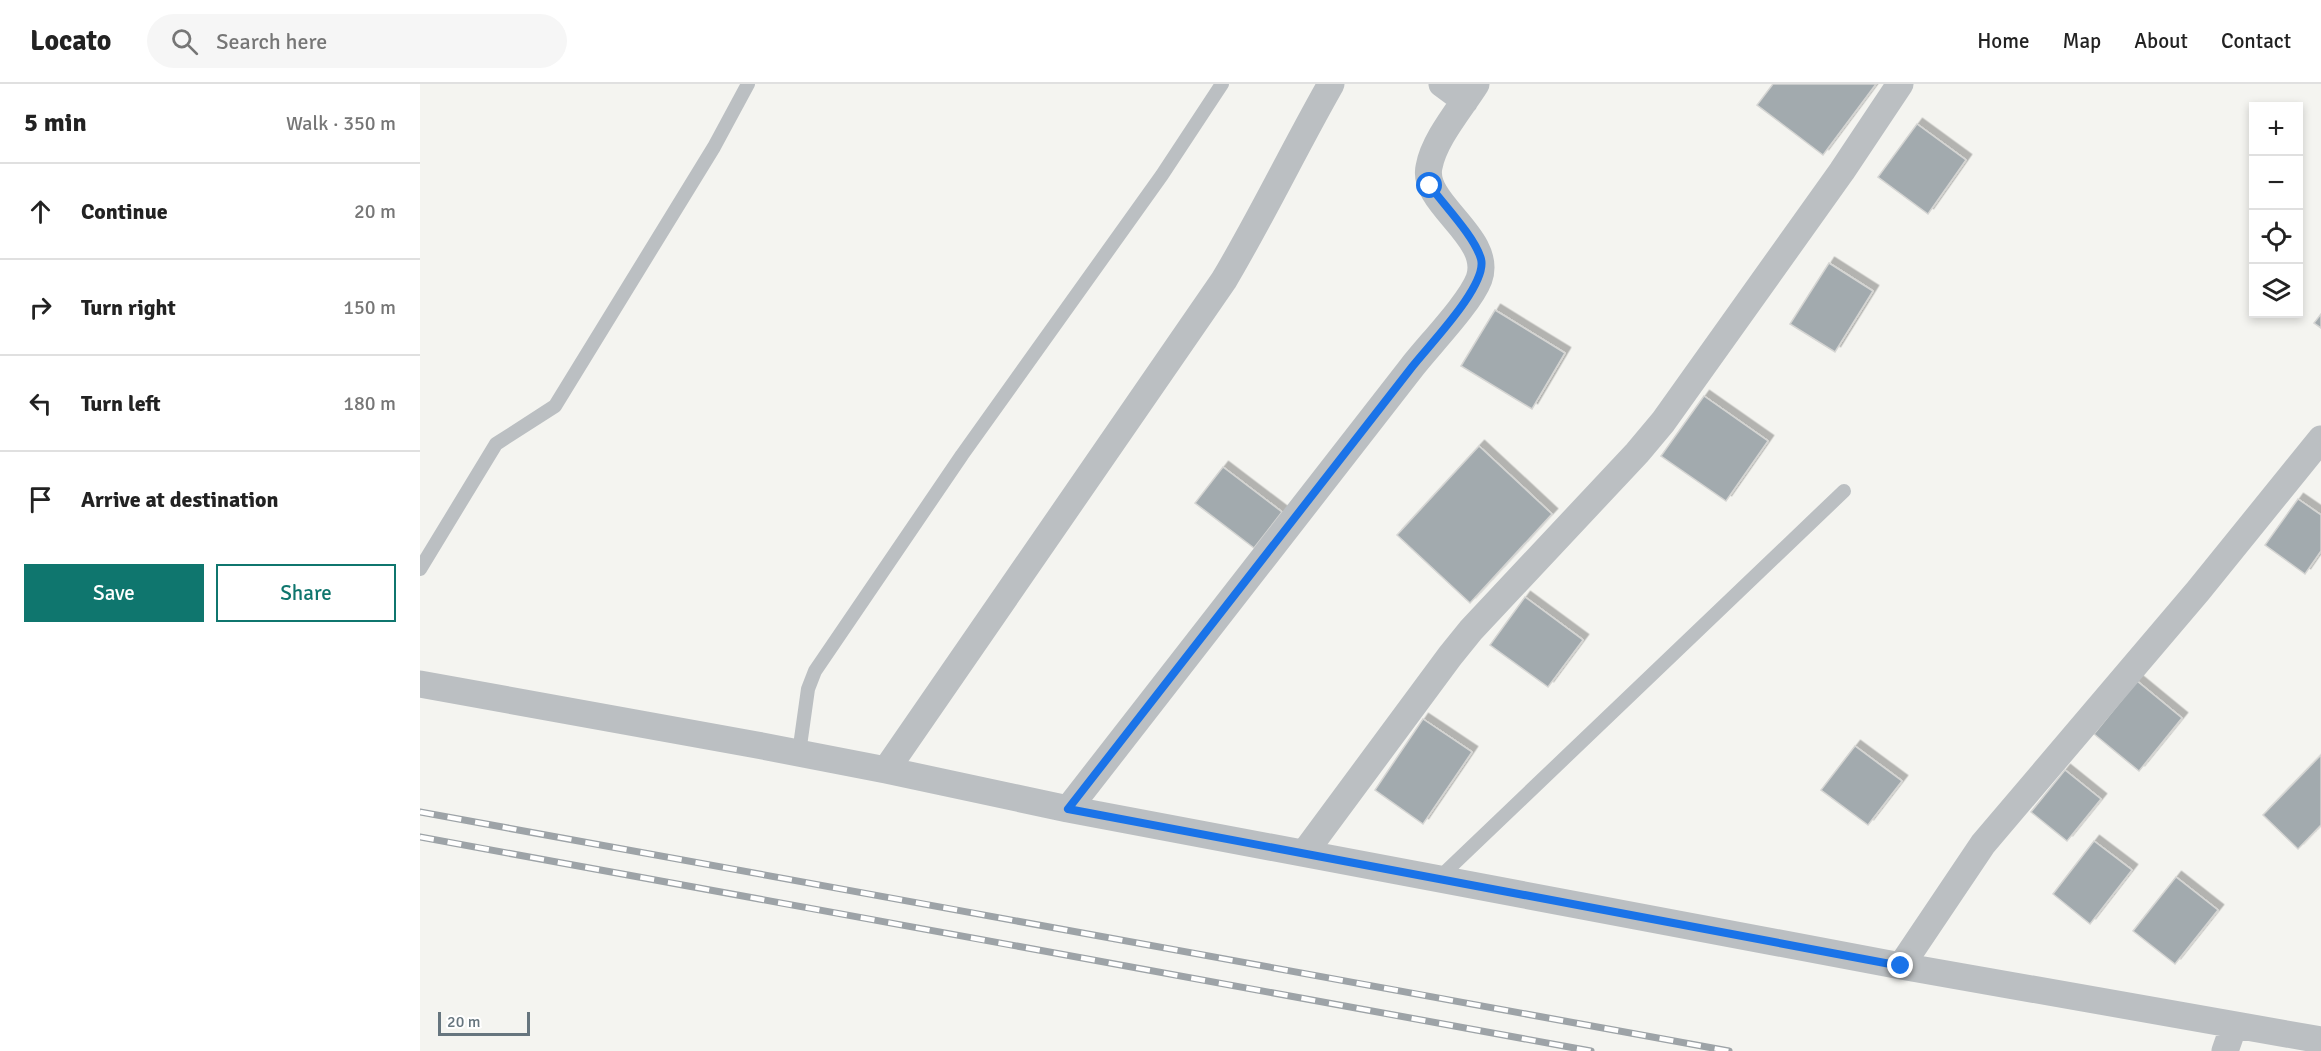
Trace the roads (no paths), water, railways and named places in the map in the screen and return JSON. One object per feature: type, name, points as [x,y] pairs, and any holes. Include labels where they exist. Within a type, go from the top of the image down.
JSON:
[{"type":"street","points":[[886,770],[1224,280],[1240,254],[1294,147],[1331,84]]},
{"type":"street","points":[[1068,809],[1475,287],[1479,278],[1481,260],[1473,242],[1430,186],[1428,169],[1435,147],[1471,92],[1442,84]]},
{"type":"street","points":[[1305,852],[1464,639],[1663,422],[1842,171],[1899,84]]},
{"type":"street","points":[[1901,966],[1983,844],[2198,591],[2321,439]]},
{"type":"street","points":[[420,684],[799,753],[1068,809],[1901,966],[2321,1040]]},
{"type":"street","points":[[2225,1051],[2234,1025]]},
{"type":"lane","points":[[420,569],[496,444],[555,406],[714,147],[748,84]]},
{"type":"lane","points":[[799,753],[808,689],[815,671],[962,455],[1162,175],[1222,84]]},
{"type":"lane","points":[[1439,878],[1844,492]]},
{"type":"railway","points":[[420,812],[1729,1051]]},
{"type":"railway","points":[[420,837],[1591,1051]]}]
